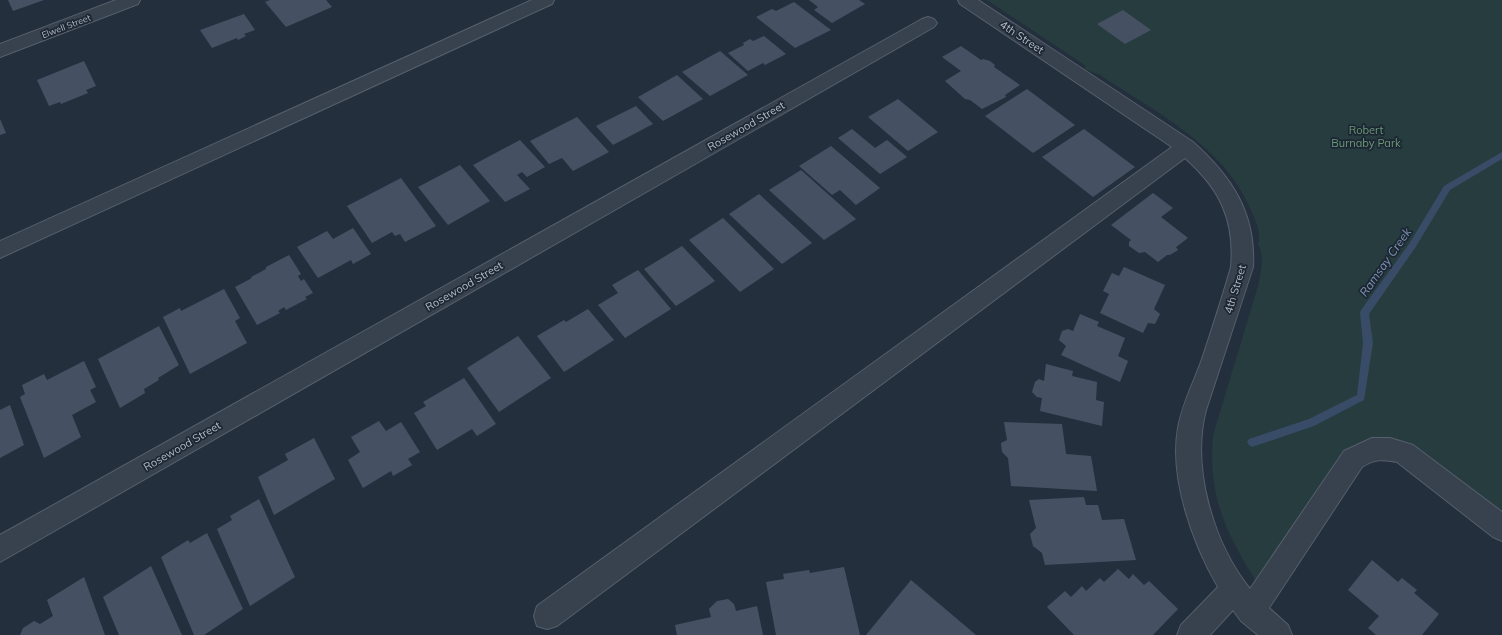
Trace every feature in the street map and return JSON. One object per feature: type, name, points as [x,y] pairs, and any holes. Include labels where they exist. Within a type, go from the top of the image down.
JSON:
[{"type":"street","name":"Elwell Street","points":[[0,51],[132,0]]},
{"type":"street","points":[[0,250],[546,0]]},
{"type":"street","name":"4th Street","points":[[968,0],[1186,147],[1205,163],[1222,184],[1236,211],[1245,251],[1242,267],[1213,361],[1196,403],[1190,429],[1188,452],[1191,479],[1197,506],[1221,565],[1234,589],[1251,611],[1278,635]]},
{"type":"street","name":"Rosewood Street","points":[[0,548],[928,24]]},
{"type":"street","points":[[547,616],[1186,147]]},
{"type":"street","points":[[1251,611],[1353,459],[1364,451],[1378,448],[1392,449],[1404,453],[1502,528]]},
{"type":"street","points":[[1191,635],[1234,589]]},
{"type":"green space","name":"Robert Burnaby Park","points":[[987,0],[1502,0],[1502,528],[1404,453],[1364,451],[1263,592],[1240,554],[1223,518],[1217,499],[1212,458],[1213,435],[1258,286],[1261,270],[1262,259],[1258,244],[1259,233],[1242,191],[1226,170],[1208,151],[1188,134],[1144,103],[1100,75],[1084,69],[1086,66]]},
{"type":"building","points":[[8,0],[44,0],[13,11]]},
{"type":"building","points":[[270,0],[326,0],[332,7],[286,27],[265,2]]},
{"type":"building","points":[[809,0],[859,0],[865,4],[832,23],[814,10],[818,7]]},
{"type":"building","points":[[794,2],[831,30],[795,48],[756,17],[772,9],[776,11]]},
{"type":"building","points":[[1123,10],[1151,30],[1125,44],[1097,24]]},
{"type":"building","points":[[244,14],[255,30],[244,34],[246,36],[238,40],[237,38],[212,48],[200,30]]},
{"type":"building","points":[[764,36],[786,54],[765,65],[763,63],[748,71],[728,53],[744,45],[743,43],[750,39],[753,41]]},
{"type":"building","points":[[961,46],[981,60],[983,59],[990,61],[995,65],[994,67],[1020,85],[1005,95],[1006,97],[982,109],[970,100],[965,99],[945,81],[961,71],[942,57]]},
{"type":"building","points":[[720,51],[748,75],[710,96],[682,72]]},
{"type":"building","points":[[84,61],[96,86],[86,90],[88,93],[61,104],[60,102],[49,106],[37,80]]},
{"type":"building","points":[[677,75],[703,99],[663,121],[638,97]]},
{"type":"building","points":[[1027,89],[1075,125],[1033,153],[985,116]]},
{"type":"building","points":[[898,99],[938,132],[908,151],[868,117]]},
{"type":"building","points":[[636,106],[653,124],[613,145],[596,126]]},
{"type":"building","points":[[577,117],[609,152],[573,171],[562,158],[549,164],[530,141]]},
{"type":"building","points":[[0,119],[6,133],[0,135]]},
{"type":"building","points":[[852,129],[875,148],[887,140],[907,157],[880,174],[838,138]]},
{"type":"building","points":[[1084,129],[1135,167],[1093,197],[1042,157]]},
{"type":"building","points":[[520,140],[545,167],[527,177],[522,172],[517,175],[530,189],[505,202],[473,165]]},
{"type":"building","points":[[831,146],[880,188],[856,205],[840,190],[832,195],[799,166]]},
{"type":"building","points":[[460,165],[490,201],[448,225],[418,187]]},
{"type":"building","points":[[801,170],[856,219],[824,240],[769,190]]},
{"type":"building","points":[[401,178],[436,226],[405,242],[400,234],[395,236],[392,232],[372,243],[347,206]]},
{"type":"building","points":[[1153,193],[1173,208],[1161,217],[1188,238],[1176,247],[1178,250],[1170,255],[1167,255],[1158,262],[1145,252],[1139,253],[1129,246],[1129,242],[1131,240],[1111,225]]},
{"type":"building","points":[[759,194],[812,243],[782,264],[729,214]]},
{"type":"building","points":[[723,218],[774,269],[740,292],[689,240]]},
{"type":"building","points":[[353,228],[371,254],[353,264],[351,260],[318,278],[297,247],[327,231],[333,239]]},
{"type":"building","points":[[682,246],[715,281],[676,306],[644,269]]},
{"type":"building","points":[[289,255],[301,274],[298,276],[301,281],[304,279],[313,293],[305,297],[307,299],[286,310],[284,307],[278,311],[280,313],[257,325],[235,287],[266,269],[266,267]]},
{"type":"building","points":[[1124,267],[1165,285],[1154,309],[1160,314],[1155,324],[1148,323],[1143,333],[1100,313],[1109,294],[1103,291],[1112,273],[1119,276]]},
{"type":"building","points":[[638,270],[671,309],[625,338],[598,305],[618,293],[612,285]]},
{"type":"building","points":[[224,289],[240,318],[235,321],[247,343],[190,374],[163,317],[180,308],[181,311]]},
{"type":"building","points":[[588,309],[614,340],[564,372],[537,336],[564,320],[566,322]]},
{"type":"building","points":[[1080,314],[1099,322],[1097,326],[1125,338],[1118,356],[1128,361],[1120,382],[1061,355],[1066,346],[1059,340],[1062,331],[1068,329],[1073,331]]},
{"type":"building","points":[[159,326],[179,365],[144,389],[145,393],[120,408],[98,359]]},
{"type":"building","points":[[518,336],[551,378],[499,412],[467,368]]},
{"type":"building","points":[[84,361],[96,387],[90,390],[96,402],[72,415],[81,437],[44,458],[20,397],[25,394],[22,385],[44,374],[47,380]]},
{"type":"building","points":[[1046,364],[1073,371],[1072,376],[1097,382],[1096,400],[1104,402],[1102,426],[1040,411],[1042,398],[1037,397],[1032,392],[1035,382],[1039,379],[1044,381]]},
{"type":"building","points":[[464,378],[496,424],[477,436],[472,429],[437,450],[414,413],[426,406],[423,402]]},
{"type":"building","points":[[10,405],[24,445],[0,458],[0,410]]},
{"type":"building","points":[[379,421],[386,431],[401,422],[420,452],[408,459],[412,465],[393,476],[391,471],[363,488],[348,460],[360,452],[351,437]]},
{"type":"building","points":[[1004,422],[1062,424],[1066,454],[1091,456],[1097,491],[1011,486],[1008,458],[1002,452],[1001,443],[1007,440]]},
{"type":"building","points":[[314,438],[335,479],[274,515],[258,477],[288,460],[285,454]]},
{"type":"building","points":[[1084,497],[1086,505],[1098,505],[1102,520],[1124,519],[1136,560],[1045,565],[1042,553],[1033,546],[1030,534],[1036,528],[1029,500]]},
{"type":"building","points":[[259,499],[295,577],[250,606],[217,529],[232,520],[230,516]]},
{"type":"building","points":[[207,533],[243,609],[204,635],[194,635],[161,557],[188,540],[190,543]]},
{"type":"building","points":[[1372,560],[1398,582],[1402,578],[1417,590],[1414,593],[1439,614],[1422,635],[1376,635],[1368,628],[1379,616],[1348,590]]},
{"type":"building","points":[[151,566],[182,635],[119,635],[103,597]]},
{"type":"building","points":[[844,567],[860,635],[776,635],[766,582],[784,579],[783,574],[809,570],[810,573]]},
{"type":"building","points":[[1118,569],[1129,579],[1133,574],[1144,585],[1149,581],[1178,609],[1153,635],[1074,635],[1047,607],[1065,591],[1071,597],[1082,586],[1086,591],[1100,578],[1104,582]]},
{"type":"building","points":[[84,577],[105,635],[20,635],[23,628],[34,621],[40,624],[53,616],[47,600]]},
{"type":"building","points":[[911,580],[976,635],[866,635]]},
{"type":"building","points":[[728,599],[734,604],[736,611],[757,606],[763,635],[677,635],[675,625],[711,617],[709,609],[717,601]]},
{"type":"waterway","name":"Ramsay Creek","points":[[1252,442],[1311,423],[1361,397],[1368,343],[1364,313],[1412,246],[1447,188],[1502,155]]}]
